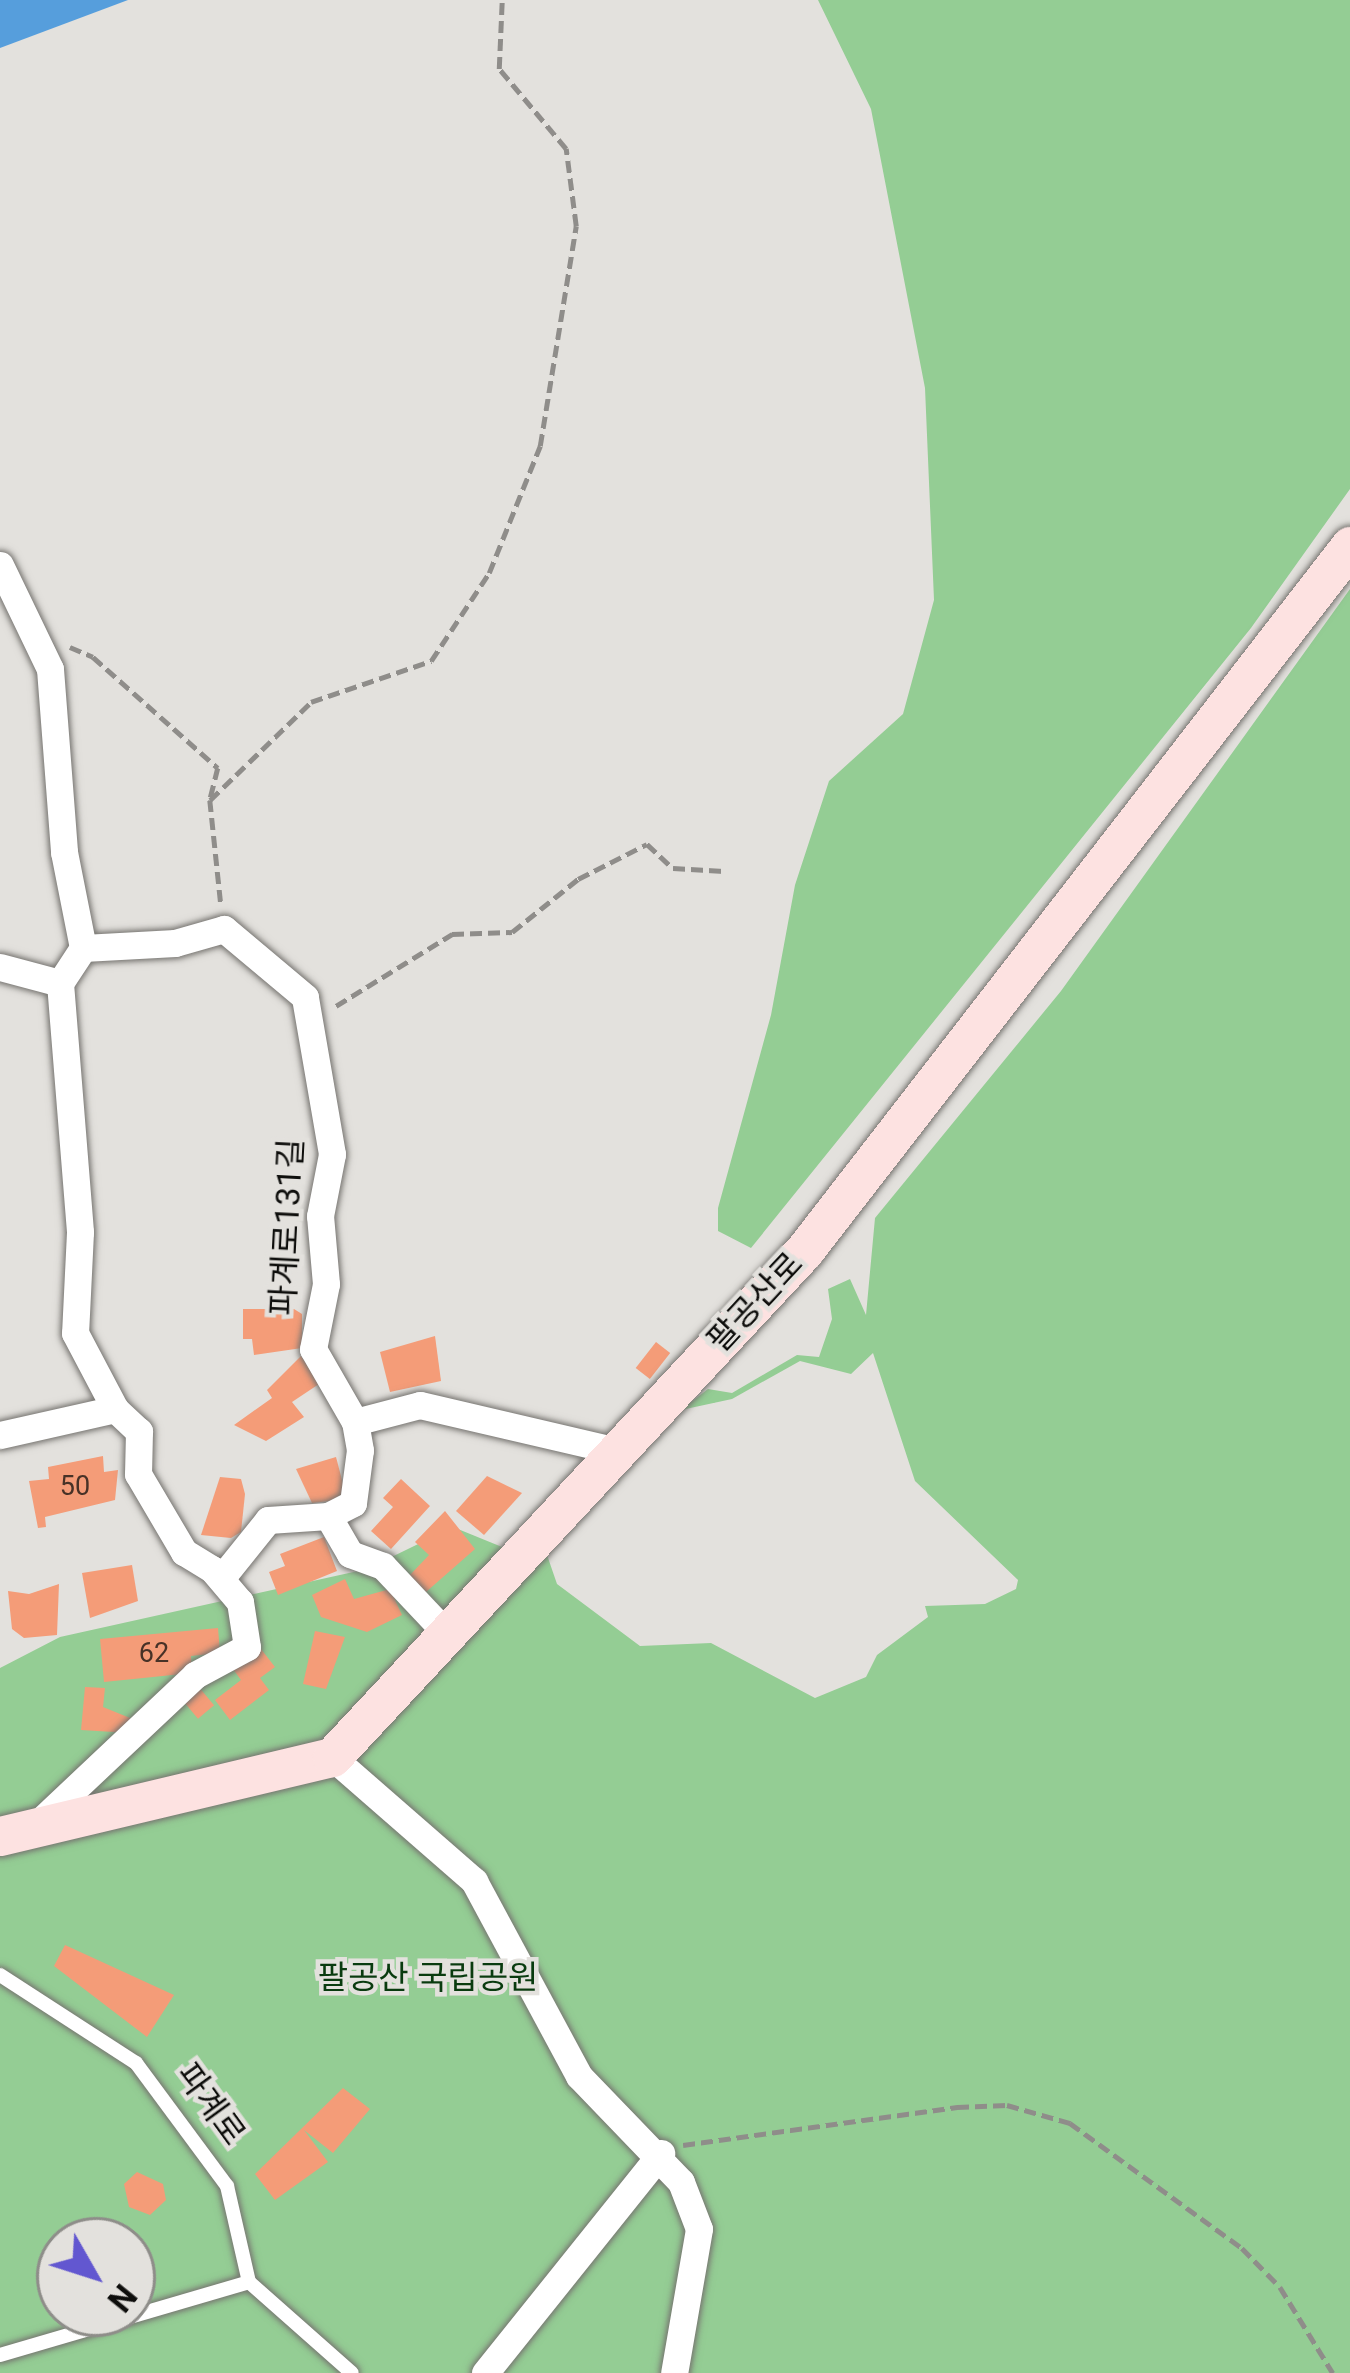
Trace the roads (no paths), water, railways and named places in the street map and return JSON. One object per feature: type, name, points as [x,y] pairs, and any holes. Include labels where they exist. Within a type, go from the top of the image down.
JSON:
[{"type":"street","name":"팔공산로","points":[[332,1757],[804,1251],[1350,546]]},
{"type":"street","points":[[0,565],[50,669],[64,851],[82,948],[60,983],[80,1232],[75,1334],[115,1408],[139,1431],[138,1474],[184,1552],[223,1576],[268,1520],[328,1516],[353,1503],[355,1422],[420,1405],[617,1451]]},
{"type":"street","name":"파계로131길","points":[[82,948],[175,943],[224,929],[305,997],[332,1154],[320,1216],[326,1284],[314,1349],[355,1422]]},
{"type":"street","points":[[0,967],[60,983]]},
{"type":"street","points":[[0,1436],[115,1408]]},
{"type":"street","points":[[328,1516],[350,1555],[383,1566],[447,1634]]},
{"type":"street","points":[[16,1833],[195,1675],[247,1647],[240,1602],[212,1569]]},
{"type":"street","points":[[16,1833],[332,1757],[474,1881],[579,2075],[661,2153],[699,2229],[674,2373]]},
{"type":"street","points":[[485,2373],[661,2153]]},
{"type":"lane","name":"파계로","points":[[0,1975],[136,2062],[226,2186],[249,2282]]},
{"type":"lane","points":[[0,2356],[249,2282],[352,2373]]},
{"type":"water","points":[[0,0],[128,0],[0,48]]},
{"type":"park label","name":"팔공산 국립공원","points":[[428,1978]]}]
